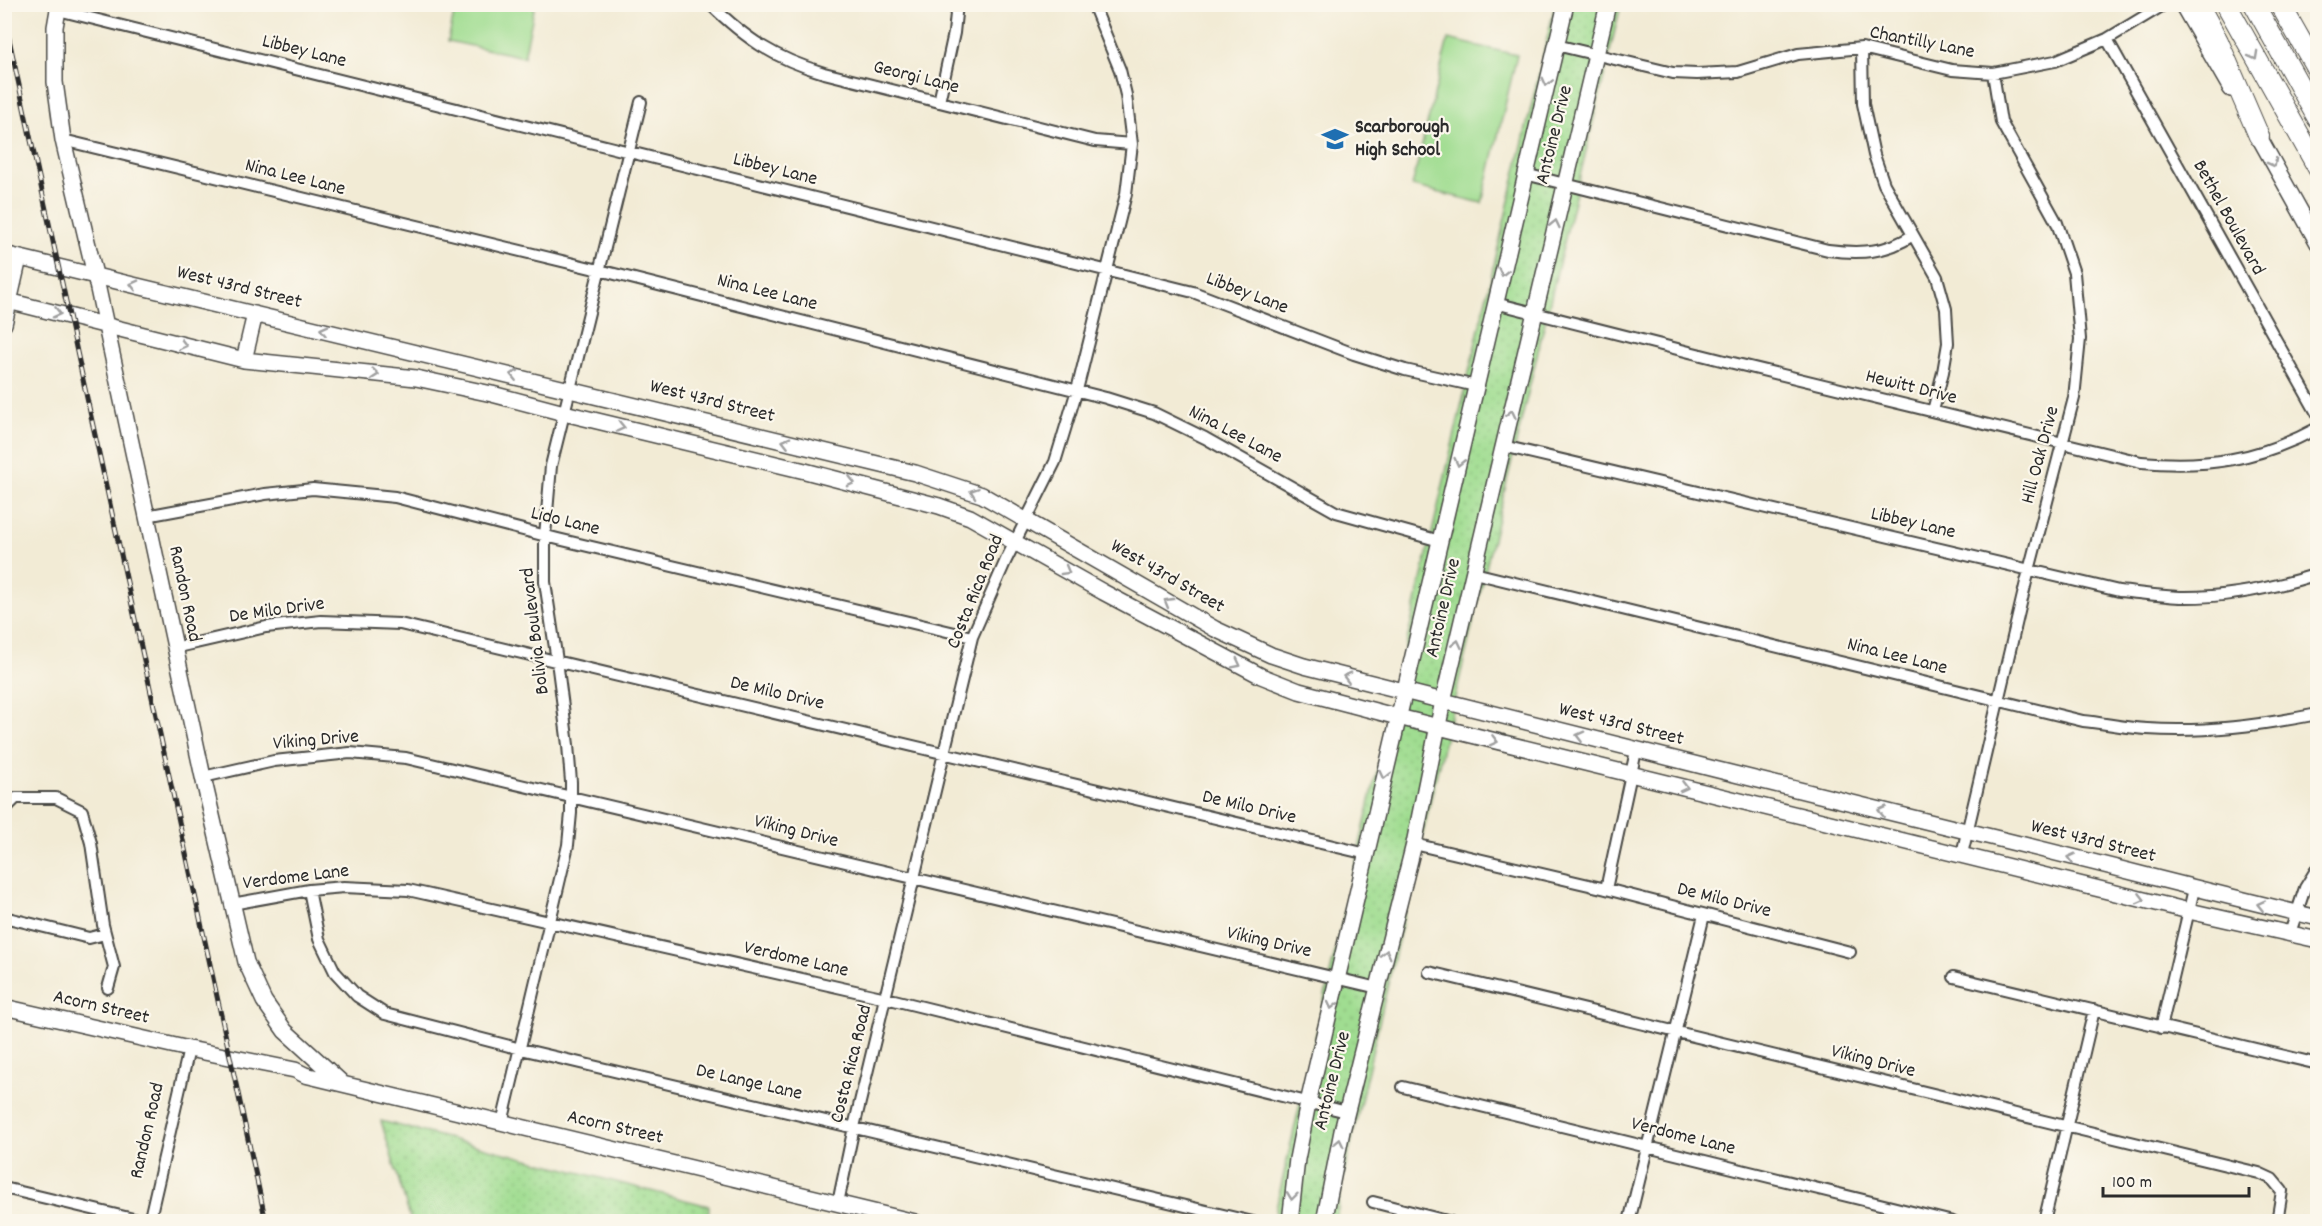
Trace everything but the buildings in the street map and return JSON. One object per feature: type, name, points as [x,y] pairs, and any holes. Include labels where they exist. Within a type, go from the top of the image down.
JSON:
[{"type":"highway","points":[[2198,4],[2218,41],[2259,136]]},
{"type":"highway","points":[[2226,4],[2318,168]]},
{"type":"highway","points":[[2254,4],[2318,119]]},
{"type":"highway","points":[[2280,4],[2318,71]]},
{"type":"main road","name":"Antoine Drive","points":[[1290,1221],[1297,1159],[1308,1103],[1566,4]]},
{"type":"main road","name":"Antoine Drive","points":[[1324,1221],[1347,1112],[1414,844],[1443,701],[1608,4]]},
{"type":"main road","points":[[2182,4],[2318,243]]},
{"type":"main road","name":"Randon Road","points":[[59,7],[55,27],[55,82],[63,140],[95,275],[174,648],[246,962],[264,1001],[285,1031],[341,1082]]},
{"type":"main road","points":[[4,324],[12,256]]},
{"type":"main road","name":"West 43rd Street","points":[[12,256],[915,473],[982,495],[1215,629],[1271,655],[1304,666],[1636,751],[2318,918]]},
{"type":"main road","points":[[7,300],[244,360],[416,378],[492,394],[939,506],[970,517],[1016,541],[1205,648],[1261,676],[1299,691],[1437,727],[2189,911],[2318,940]]},
{"type":"main road","points":[[244,360],[255,314]]},
{"type":"main road","points":[[416,378],[422,354]]},
{"type":"main road","points":[[805,471],[810,448]]},
{"type":"main road","points":[[1205,648],[1215,629]]},
{"type":"main road","points":[[1797,814],[1803,792]]},
{"type":"main road","name":"Acorn Street","points":[[4,1007],[189,1049],[295,1070],[305,1075],[502,1123],[915,1221]]},
{"type":"street","name":"Georgi Lane","points":[[710,4],[767,51],[795,64],[1095,141],[1132,144]]},
{"type":"street","points":[[939,102],[954,33],[957,4]]},
{"type":"street","name":"Costa Rica Road","points":[[838,1203],[854,1127],[972,636],[1055,462],[1077,390],[1126,194],[1132,144],[1126,95],[1120,70],[1093,4]]},
{"type":"street","name":"Chantilly Lane","points":[[1556,45],[1673,73],[1738,72],[1798,54],[1862,48],[1952,70],[1993,73],[2055,61],[2107,39],[2165,4]]},
{"type":"street","name":"Libbey Lane","points":[[59,7],[1193,292],[1354,354],[1405,370],[1476,386]]},
{"type":"street","name":"Bethel Boulevard","points":[[2107,39],[2318,415]]},
{"type":"street","points":[[1862,48],[1863,104],[1874,154],[1884,184],[1937,277],[1946,309],[1948,343],[1933,411]]},
{"type":"street","name":"Hill Oak Drive","points":[[1962,854],[2029,570],[2074,398],[2080,339],[2074,273],[2057,223],[2001,122],[1993,73]]},
{"type":"street","name":"Bolivia Boulevard","points":[[502,1123],[568,845],[571,796],[568,746],[558,661],[545,582],[545,536],[551,466],[641,102]]},
{"type":"street","name":"Nina Lee Lane","points":[[63,140],[599,270],[1077,390],[1154,413],[1205,438],[1336,512],[1440,542]]},
{"type":"street","points":[[1525,174],[1828,250],[1850,253],[1877,251],[1900,244],[1913,235]]},
{"type":"street","name":"Hewitt Drive","points":[[1496,303],[2141,462],[2173,465],[2214,463],[2279,447],[2318,428]]},
{"type":"street","name":"Libbey Lane","points":[[1503,446],[2119,591],[2180,597],[2238,594],[2284,585],[2318,574]]},
{"type":"street","name":"Lido Lane","points":[[146,516],[265,494],[313,489],[395,497],[545,536],[972,636]]},
{"type":"street","name":"Nina Lee Lane","points":[[1474,573],[2083,721],[2146,729],[2212,729],[2240,727],[2318,714]]},
{"type":"street","name":"De Milo Drive","points":[[174,648],[266,627],[321,621],[400,624],[1367,854]]},
{"type":"street","points":[[1606,889],[1636,751]]},
{"type":"street","name":"Viking Drive","points":[[203,777],[274,761],[350,753],[406,758],[1378,988]]},
{"type":"street","points":[[4,814],[6,808],[16,798],[56,798],[82,811],[91,843],[105,934],[114,967],[108,988]]},
{"type":"street","name":"De Milo Drive","points":[[1414,844],[1606,889],[1850,952]]},
{"type":"street","points":[[2290,933],[2304,888],[2318,867]]},
{"type":"street","name":"Verdome Lane","points":[[232,904],[344,887],[408,890],[886,998],[1347,1112]]},
{"type":"street","points":[[2162,1028],[2194,889]]},
{"type":"street","name":"De Lange Lane","points":[[309,891],[319,939],[335,972],[357,996],[385,1014],[521,1049],[1253,1221]]},
{"type":"street","points":[[1629,1221],[1704,915]]},
{"type":"street","points":[[4,917],[89,938],[105,934]]},
{"type":"street","name":"Viking Drive","points":[[1429,972],[2259,1173],[2272,1179],[2282,1191],[2278,1216]]},
{"type":"street","points":[[1954,976],[2318,1064]]},
{"type":"street","points":[[2044,1221],[2094,1010]]},
{"type":"street","name":"Randon Road","points":[[148,1221],[189,1049]]},
{"type":"street","name":"Verdome Lane","points":[[1403,1087],[1953,1221]]},
{"type":"street","points":[[4,1188],[148,1221]]},
{"type":"street","points":[[1373,1202],[1451,1221]]},
{"type":"green space","points":[[456,4],[535,5],[524,57],[448,41]]},
{"type":"green space","points":[[1555,5],[1621,5],[1434,785],[1341,1187],[1336,1221],[1276,1222],[1276,1208]]},
{"type":"green space","points":[[1448,39],[1517,55],[1482,203],[1412,186]]},
{"type":"green space","points":[[381,1121],[709,1206],[708,1221],[539,1222],[538,1219],[521,1222],[411,1221]]},
{"type":"railway","points":[[4,16],[266,1222]]},
{"type":"place","name":"Scarborough High School","points":[[1335,139]]}]
